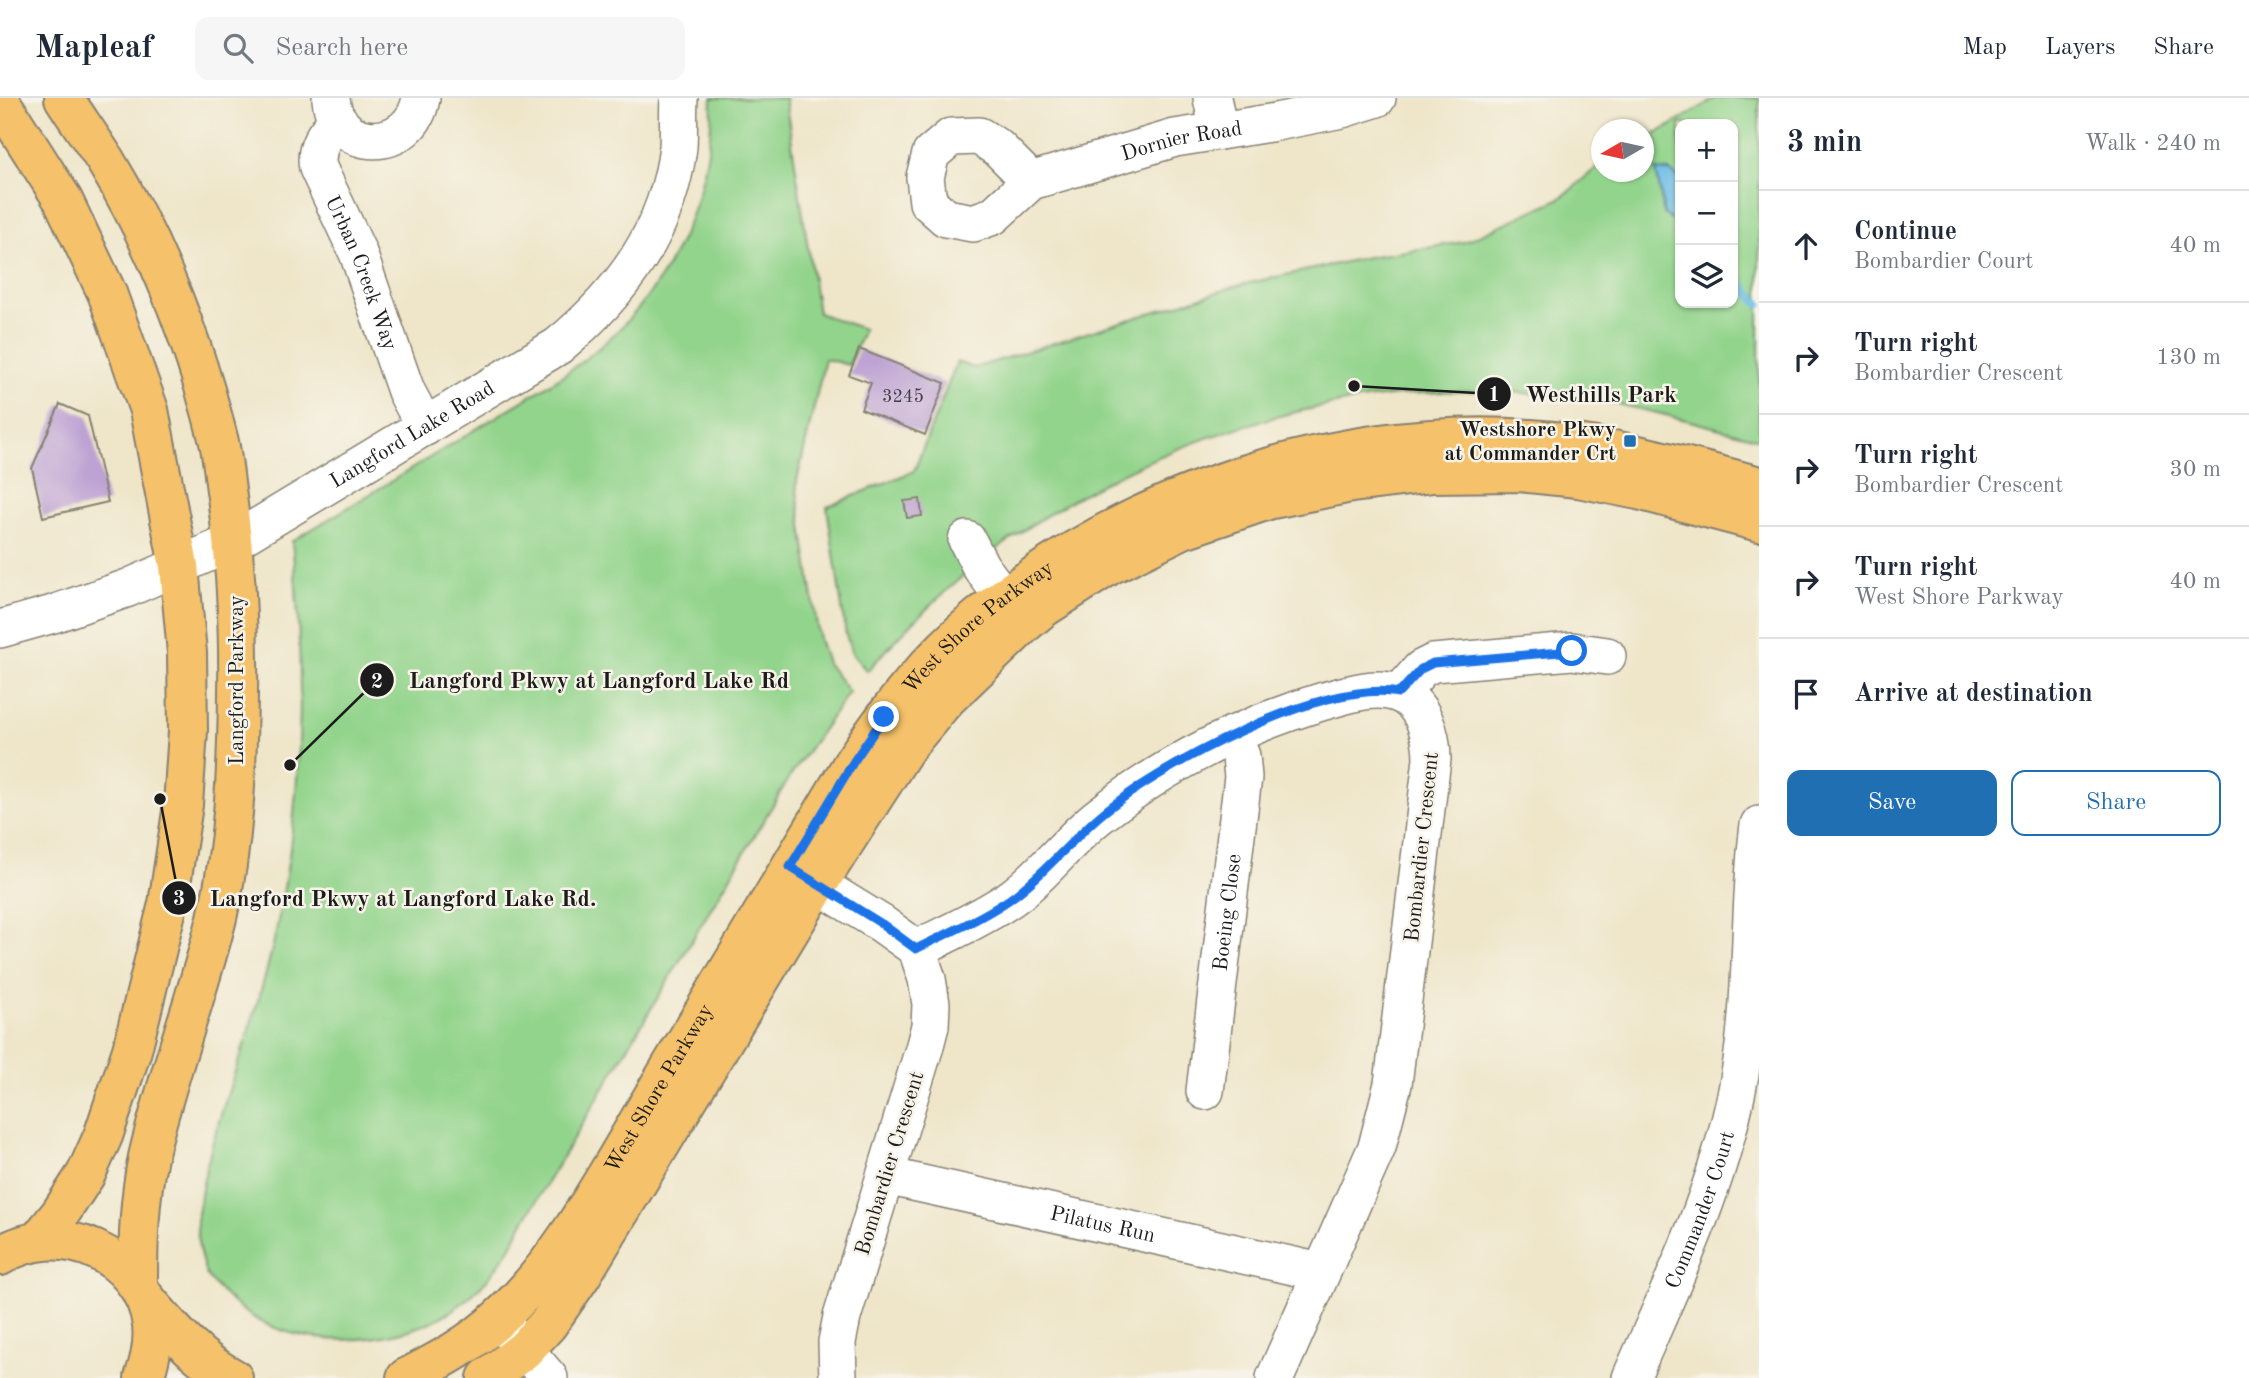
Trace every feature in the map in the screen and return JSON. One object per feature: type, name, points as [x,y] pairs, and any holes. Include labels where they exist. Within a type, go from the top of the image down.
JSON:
[{"type":"main road","name":"Langford Parkway","points":[[64,98],[106,162],[149,243],[188,341],[219,443],[233,541],[237,592],[238,741],[229,850],[204,967],[148,1159],[140,1218],[141,1292]]},
{"type":"main road","points":[[0,101],[63,200],[107,293],[149,411],[179,566],[187,653],[188,732],[183,806],[167,904],[132,1051],[103,1136],[84,1177],[61,1214],[39,1240]]},
{"type":"main road","name":"West Shore Parkway","points":[[406,1378],[451,1354],[498,1319],[529,1287],[569,1233],[804,876],[1015,611],[1037,574],[1156,508],[1223,483],[1294,462],[1371,446],[1445,439],[1530,439],[1645,456],[1759,486]]},
{"type":"main road","name":"West Shore Parkway","points":[[1015,611],[1043,608],[1108,566],[1183,529],[1268,500],[1352,483],[1433,474],[1531,473],[1578,478],[1638,490],[1759,522]]},
{"type":"main road","name":"West Shore Parkway","points":[[487,1378],[524,1350],[548,1324],[581,1276],[804,876]]},
{"type":"main road","points":[[0,1256],[12,1248],[39,1240],[69,1240],[96,1248],[120,1264],[175,1334],[217,1370],[233,1378]]},
{"type":"main road","points":[[141,1292],[152,1325],[152,1355],[144,1378]]},
{"type":"street","points":[[335,109],[352,134],[369,140],[387,139],[403,132],[415,118],[421,98]]},
{"type":"street","name":"Langford Lake Road","points":[[0,629],[53,614],[179,566],[233,541],[558,346],[585,324],[631,273],[652,233],[668,193],[678,147],[679,98]]},
{"type":"street","name":"Dornier Road","points":[[1031,181],[1175,138],[1215,115],[1342,109],[1377,98]]},
{"type":"street","name":"Urban Creek Way","points":[[335,109],[317,154],[318,169],[358,253],[406,391],[425,427]]},
{"type":"street","points":[[967,540],[981,567],[1015,611]]},
{"type":"street","points":[[804,876],[882,924],[916,949],[989,913],[1012,897],[1097,818],[1184,760],[1232,735],[1288,712],[1342,696],[1378,690],[1399,693],[1421,669],[1433,663],[1572,651],[1607,656]]},
{"type":"street","name":"Bombardier Crescent","points":[[1275,1378],[1377,1147],[1393,1084],[1432,759],[1432,741],[1428,726],[1411,703],[1399,693]]},
{"type":"street","name":"Boeing Close","points":[[1205,1091],[1242,777],[1241,756],[1232,735]]},
{"type":"street","name":"Commander Court","points":[[1631,1378],[1690,1244],[1712,1186],[1729,1127],[1745,1035],[1751,903],[1759,825]]},
{"type":"street","name":"Bombardier Crescent","points":[[838,1378],[837,1342],[842,1317],[930,1026],[928,979],[916,949]]},
{"type":"street","name":"Pilatus Run","points":[[886,1176],[1321,1272]]},
{"type":"street","points":[[498,1319],[549,1378]]},
{"type":"green space","points":[[712,98],[785,98],[818,313],[864,329],[849,365],[825,359],[796,485],[819,639],[827,663],[849,692],[789,778],[513,1242],[490,1276],[461,1304],[445,1315],[406,1331],[336,1340],[290,1333],[247,1314],[213,1284],[203,1264],[197,1226],[210,1151],[269,961],[291,845],[300,715],[299,628],[292,541],[555,381],[601,346],[626,322],[649,295],[684,234],[705,168]]},
{"type":"green space","points":[[1716,98],[1759,98],[1759,439],[1606,402],[1505,392],[1426,393],[1348,402],[1271,418],[1196,442],[1124,473],[1054,511],[989,555],[956,582],[910,625],[867,671],[853,655],[846,635],[827,507],[914,471],[957,362],[974,368],[1240,285],[1368,257],[1464,242],[1561,198],[1591,172],[1591,182],[1654,182],[1654,134],[1675,123],[1675,308],[1738,308],[1738,119],[1682,119]]},
{"type":"water","points":[[1656,170],[1669,171],[1675,175],[1675,224],[1664,214]]},
{"type":"building","points":[[859,349],[945,383],[925,435],[861,409],[871,383],[849,375]]},
{"type":"building","points":[[60,404],[88,416],[108,502],[43,517],[32,468]]},
{"type":"building","points":[[920,499],[922,516],[907,518],[904,501]]},
{"type":"waterway","points":[[1738,281],[1759,304]]},
{"type":"place","name":"Westhills Park","points":[[1354,386]]},
{"type":"place","name":"Westshore Pkwy at Commander Crt","points":[[1630,441]]},
{"type":"place","name":"Langford Pkwy at Langford Lake Rd","points":[[290,765]]},
{"type":"place","name":"Langford Pkwy at Langford Lake Rd.","points":[[160,799]]},
{"type":"route","points":[[884,717],[790,867],[882,924],[916,949],[989,913],[1032,881],[1097,818],[1184,760],[1232,735],[1288,712],[1342,696],[1385,690],[1399,693],[1421,669],[1433,663],[1572,651]]}]
